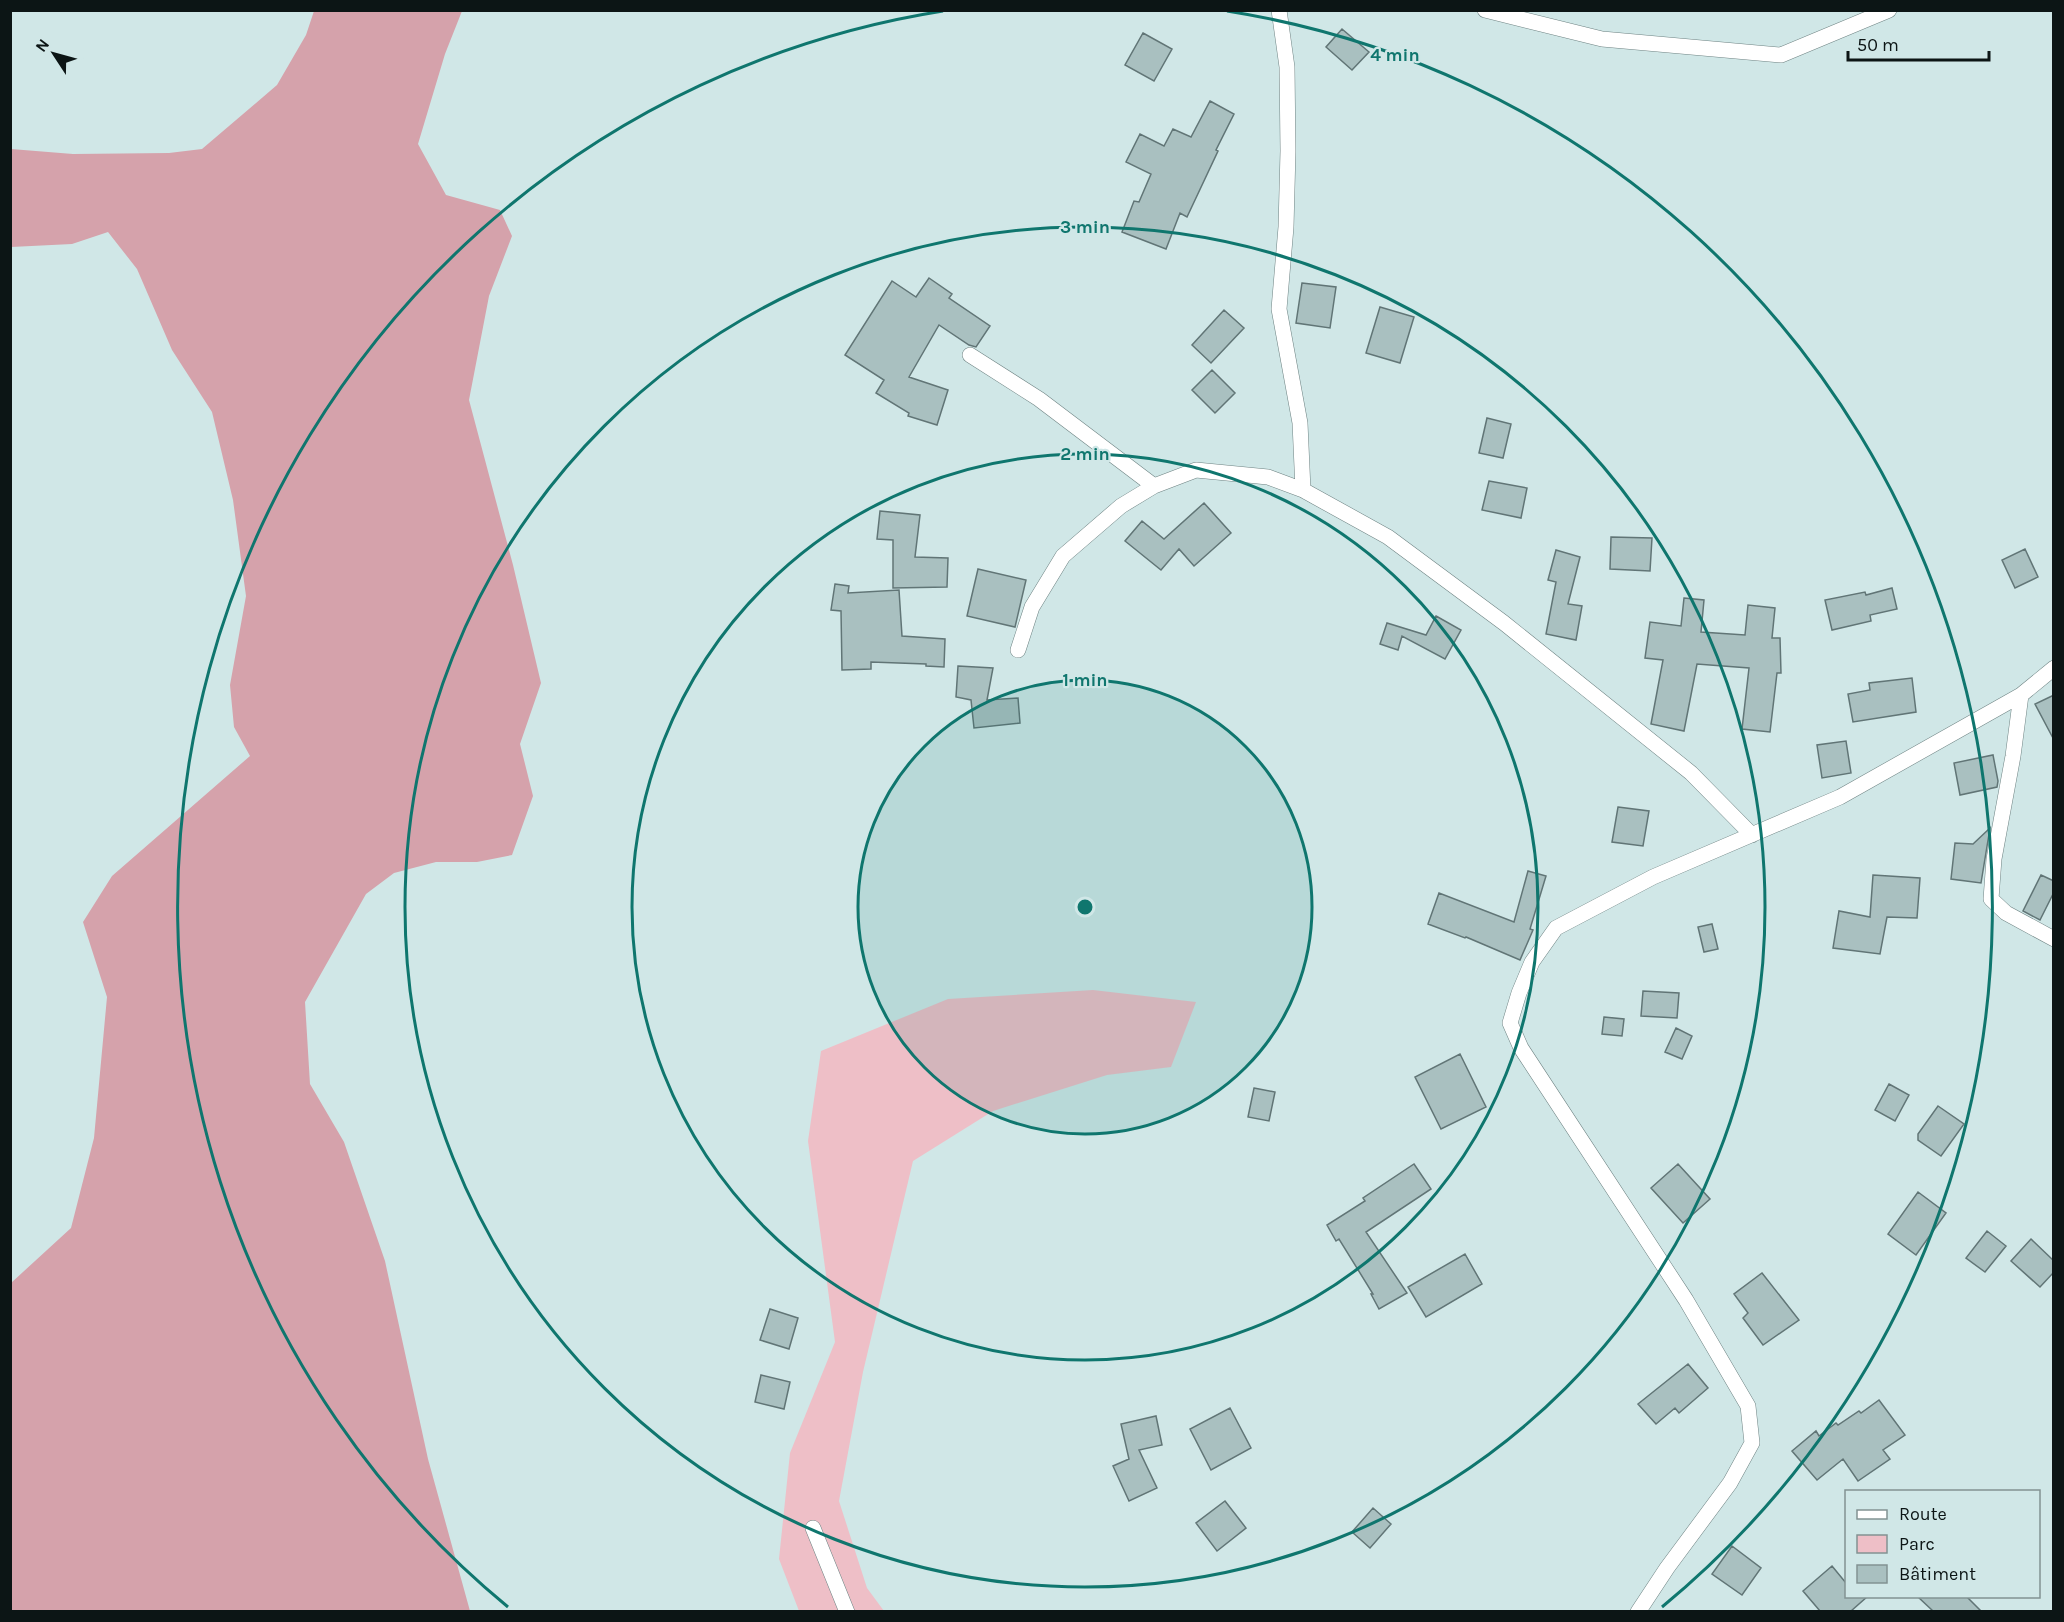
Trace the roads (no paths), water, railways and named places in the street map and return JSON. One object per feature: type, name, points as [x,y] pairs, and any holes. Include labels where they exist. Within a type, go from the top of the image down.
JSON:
[{"type":"street","points":[[1279,10],[1287,67],[1288,151],[1286,227],[1279,309],[1300,423],[1303,490]]},
{"type":"street","points":[[1485,10],[1602,39],[1781,55],[1889,10]]},
{"type":"street","points":[[970,355],[1039,399],[1154,486]]},
{"type":"street","points":[[1018,650],[1032,607],[1063,556],[1121,506],[1154,486],[1196,470],[1268,477],[1303,490],[1388,537],[1503,623],[1691,773],[1752,836]]},
{"type":"street","points":[[1638,1611],[1730,1484],[1752,1443],[1748,1406],[1686,1300],[1521,1048],[1510,1023],[1532,962],[1556,928],[1653,877],[1840,797],[2021,695],[2054,668]]},
{"type":"street","points":[[2021,695],[2013,756],[1994,859],[1991,899],[2006,913],[2054,939]]},
{"type":"street","points":[[813,1528],[847,1611]]}]
